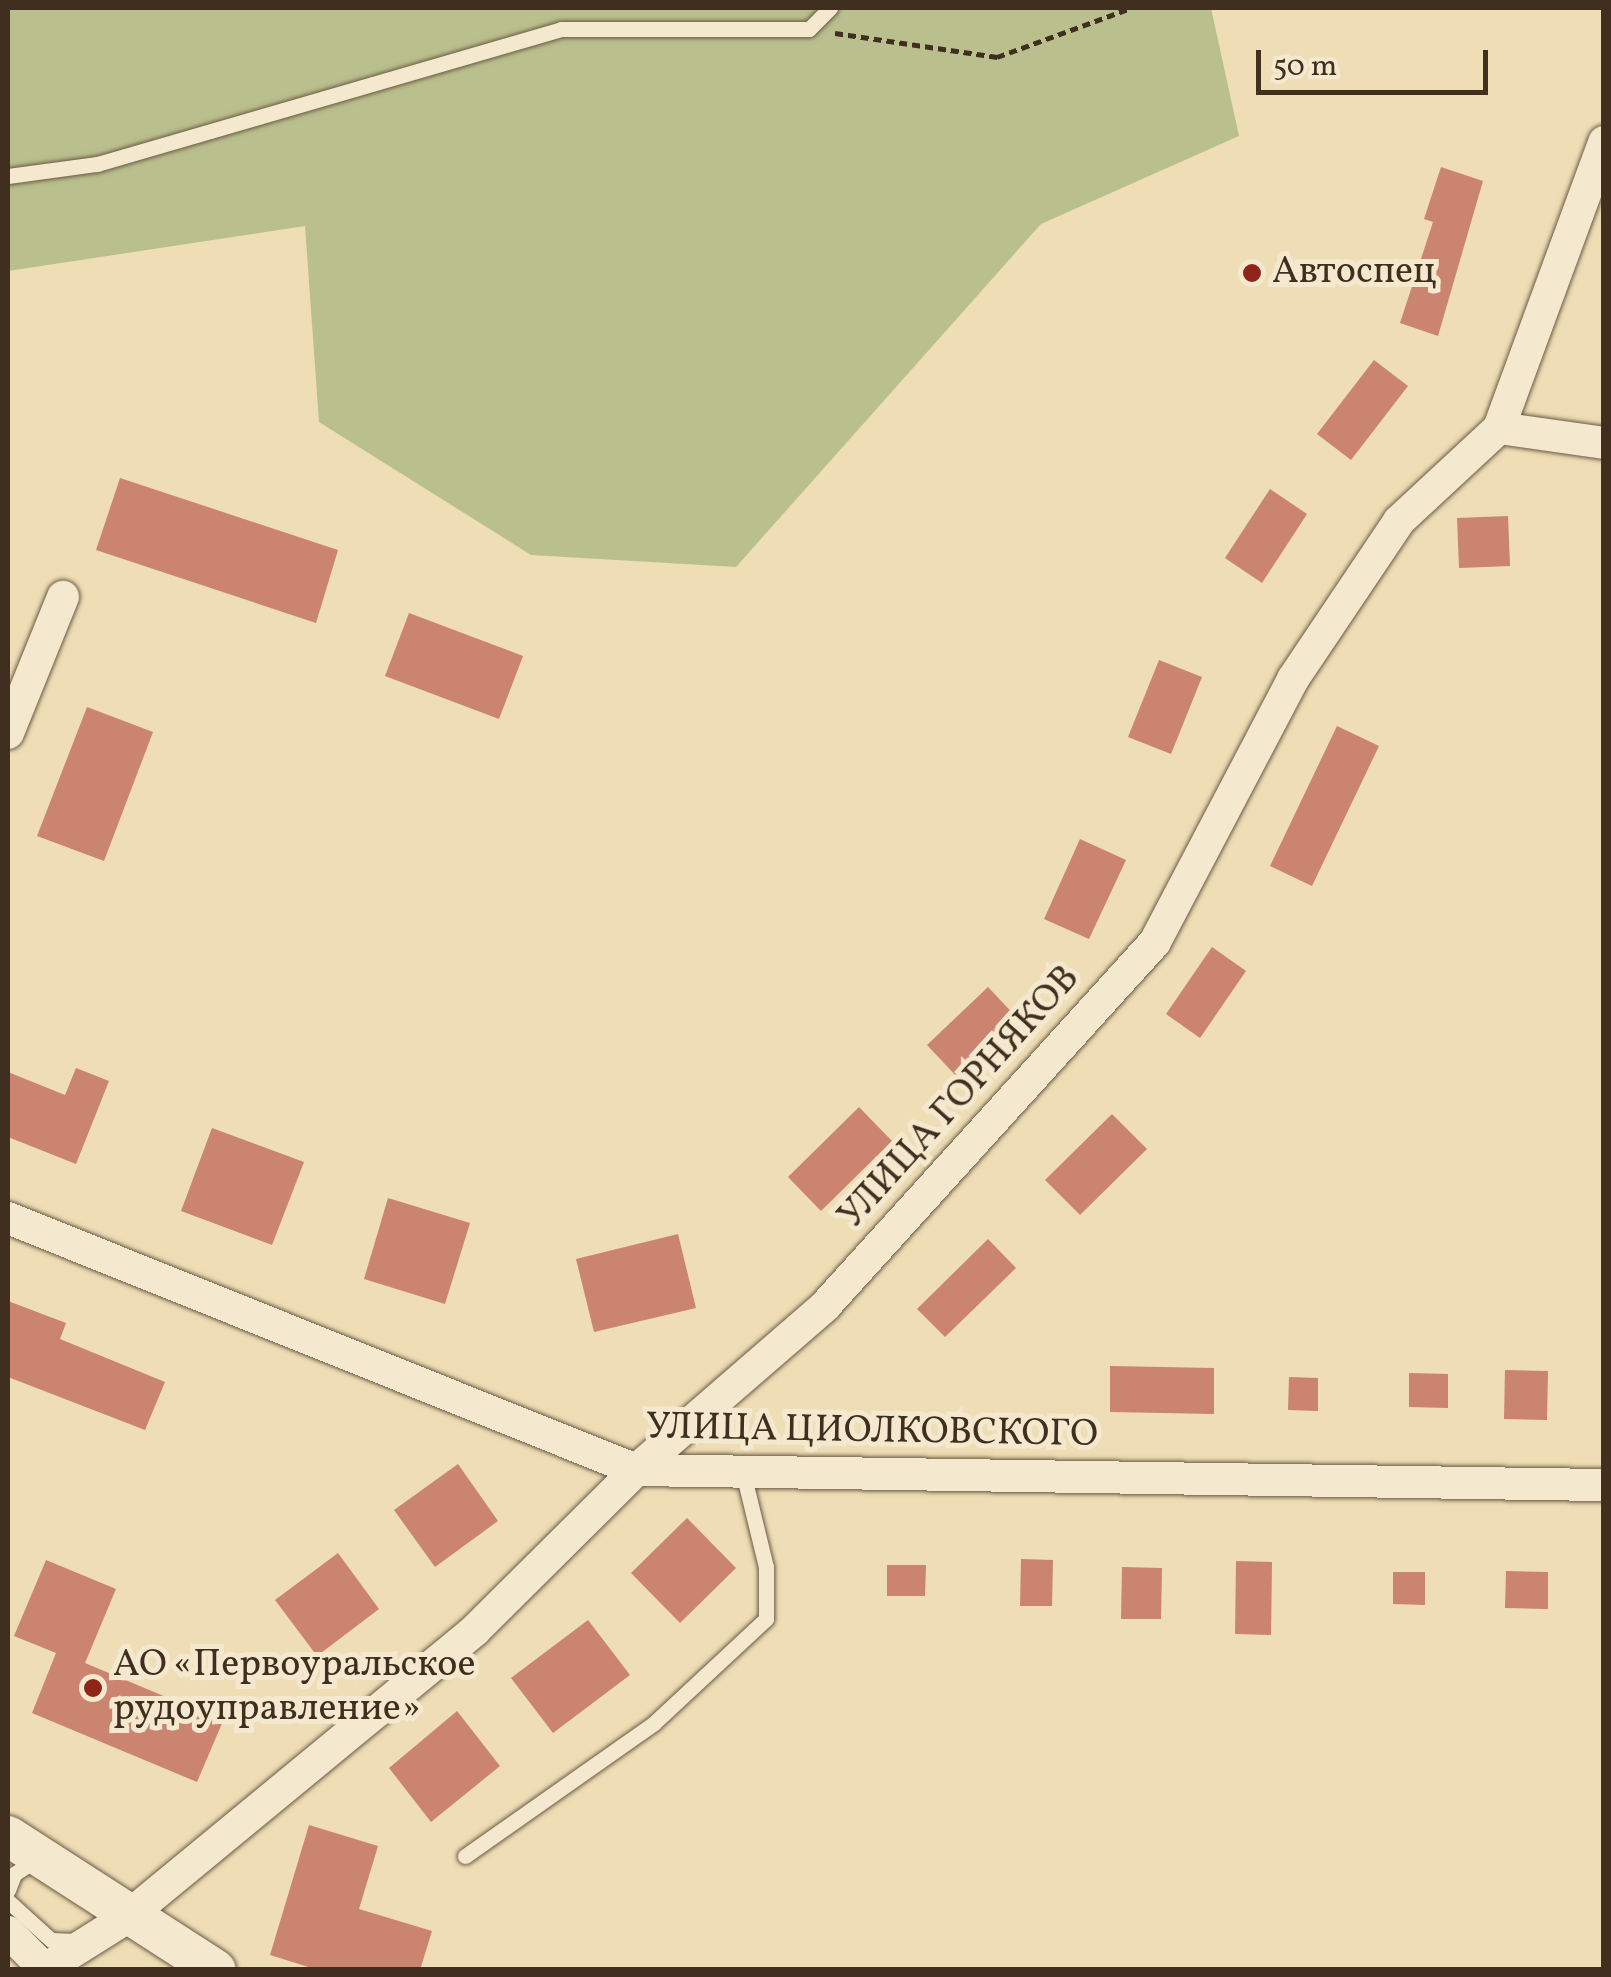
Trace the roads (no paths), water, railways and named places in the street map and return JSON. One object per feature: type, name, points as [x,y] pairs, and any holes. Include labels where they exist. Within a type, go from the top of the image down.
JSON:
[{"type":"street","name":"УЛИЦА ГОРНЯКОВ","points":[[8,1932],[46,1969],[126,1918],[514,1596],[636,1470],[825,1306],[1155,942],[1292,679],[1400,521],[1499,428],[1604,142]]},
{"type":"street","points":[[1499,428],[1604,443]]},
{"type":"street","points":[[8,732],[63,597]]},
{"type":"street","name":"УЛИЦА ЦИОЛКОВСКОГО","points":[[8,1218],[636,1470],[1604,1485]]},
{"type":"street","points":[[8,1836],[25,1857],[216,1970]]},
{"type":"lane","points":[[8,176],[96,164],[561,29],[809,29],[830,8]]},
{"type":"lane","points":[[465,1856],[654,1723],[766,1619],[766,1567],[743,1473]]},
{"type":"lane","points":[[8,1890],[25,1857]]},
{"type":"lane","points":[[8,1901],[23,1921],[65,1946],[126,1918]]},
{"type":"place","name":"Автоспец","points":[[1252,273]]},
{"type":"place","name":"АО «Первоуральское рудоуправление»","points":[[93,1688]]}]
